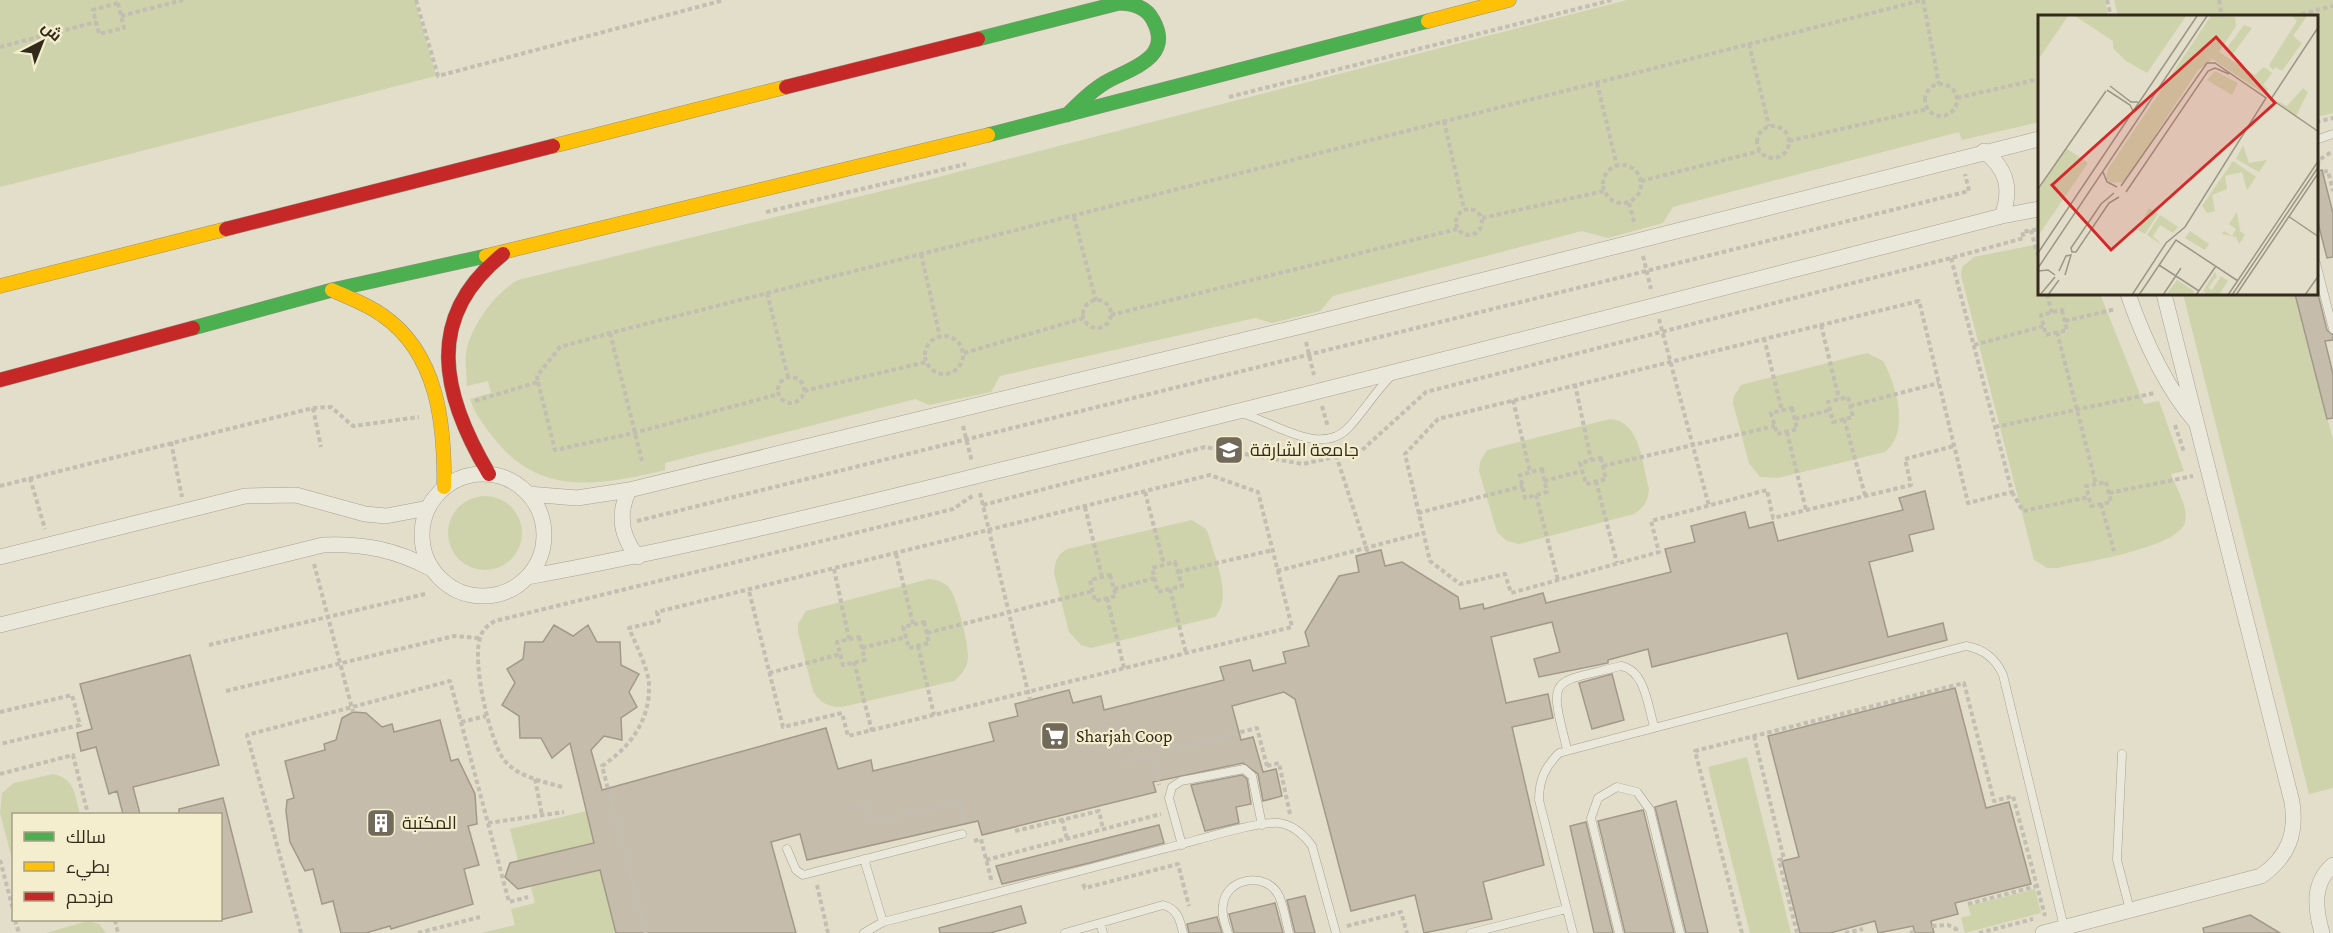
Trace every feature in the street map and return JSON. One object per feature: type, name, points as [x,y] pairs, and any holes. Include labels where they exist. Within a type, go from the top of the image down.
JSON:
[{"type":"street","points":[[0,380],[332,290],[507,251],[1066,116],[1509,0]]},
{"type":"street","points":[[0,286],[1124,2],[1137,5],[1152,18],[1158,36],[1154,54],[1142,66],[1091,92],[1066,116]]},
{"type":"street","points":[[528,494],[577,498],[629,490],[1302,326],[1984,151],[2038,139]]},
{"type":"street","points":[[1984,151],[1996,160],[2004,173],[2008,187],[2007,202],[2002,216]]},
{"type":"street","points":[[0,625],[310,549],[353,544],[381,548],[407,556],[432,569],[445,582],[460,591],[478,596],[504,591],[527,577],[638,557],[978,484],[1237,412],[2002,216],[2038,209]]},
{"type":"street","points":[[444,487],[441,418],[431,379],[432,342],[454,313],[477,276],[507,251]]},
{"type":"street","points":[[332,290],[432,342],[448,362],[459,412],[468,437],[489,474]]},
{"type":"street","points":[[2129,296],[2138,321],[2173,391],[2199,426]]},
{"type":"street","points":[[2043,933],[2261,876],[2276,866],[2293,836],[2295,819],[2292,802],[2165,296]]},
{"type":"street","points":[[441,418],[459,412]]},
{"type":"street","points":[[432,569],[423,550],[422,528],[428,508],[444,487],[458,478],[489,474],[510,480],[528,494],[538,509],[543,527],[543,545],[537,562],[527,577]]},
{"type":"street","points":[[629,490],[624,501],[621,524],[624,537],[638,557]]},
{"type":"street","points":[[0,557],[245,496],[271,494],[320,500],[365,514],[387,516],[428,508]]},
{"type":"street","points":[[2322,933],[2316,900],[2319,884],[2333,865]]},
{"type":"lane","points":[[2318,139],[2333,135]]},
{"type":"lane","points":[[2318,271],[2333,329]]},
{"type":"lane","points":[[1237,412],[1275,424],[1299,436],[1324,440],[1347,430],[1395,373]]},
{"type":"lane","points":[[1573,933],[1539,800],[1541,778],[1559,753],[1566,749],[1957,646],[1974,647],[1988,655],[1999,666],[2064,927]]},
{"type":"lane","points":[[1566,749],[1555,701],[1557,689],[1566,680],[1627,667],[1639,678],[1654,726]]},
{"type":"lane","points":[[2122,754],[2117,860],[2130,910]]},
{"type":"lane","points":[[1182,844],[1170,792],[1181,781],[1239,768],[1249,771],[1262,825]]},
{"type":"lane","points":[[1619,933],[1591,818],[1598,798],[1606,791],[1617,787],[1637,792],[1650,810],[1680,933]]},
{"type":"lane","points":[[864,933],[883,922],[1182,844],[1279,823],[1292,827],[1304,835],[1312,846],[1336,931]]},
{"type":"lane","points":[[787,849],[796,870],[803,875],[962,834]]},
{"type":"lane","points":[[864,859],[883,922]]},
{"type":"lane","points":[[1228,933],[1223,916],[1226,895],[1242,881],[1252,880],[1272,887],[1279,896],[1289,933]]},
{"type":"lane","points":[[1065,933],[1163,905],[1172,908],[1178,915],[1183,933]]},
{"type":"lane","points":[[1472,933],[1566,909]]},
{"type":"lane","points":[[1100,923],[1102,933]]},
{"type":"path","points":[[121,16],[183,0]]},
{"type":"path","points":[[416,0],[438,76],[724,0]]},
{"type":"path","points":[[1226,98],[1612,0]]},
{"type":"path","points":[[778,394],[634,433],[555,450],[537,376],[560,347],[610,333],[1923,0],[1939,84]]},
{"type":"path","points":[[2106,0],[2110,15]]},
{"type":"path","points":[[2218,0],[2222,15]]},
{"type":"path","points":[[118,3],[124,28],[99,34],[96,22],[93,10],[118,3]]},
{"type":"path","points":[[2298,15],[2333,6]]},
{"type":"path","points":[[0,47],[96,22]]},
{"type":"path","points":[[1749,44],[1769,126]]},
{"type":"path","points":[[1957,98],[2038,79]]},
{"type":"path","points":[[1597,83],[1617,166]]},
{"type":"path","points":[[1939,84],[1951,88],[1957,98],[1954,108],[1947,115],[1936,115],[1928,109],[1926,93],[1939,84]]},
{"type":"path","points":[[1789,141],[1928,109]]},
{"type":"path","points":[[1444,121],[1464,209]]},
{"type":"path","points":[[1641,181],[1760,151],[1772,158],[1778,157],[1788,148],[1788,136],[1780,127],[1769,126],[1758,139],[1760,151]]},
{"type":"path","points":[[2318,164],[2319,160],[2333,151]]},
{"type":"path","points":[[765,212],[973,162]]},
{"type":"path","points":[[1617,166],[1630,166],[1641,181],[1640,191],[1629,203],[1617,203],[1605,192],[1605,176],[1617,166]]},
{"type":"path","points":[[2318,173],[2328,171],[2333,191]]},
{"type":"path","points":[[621,524],[1969,191]]},
{"type":"path","points":[[1482,218],[1605,192]]},
{"type":"path","points":[[1629,203],[1709,506]]},
{"type":"path","points":[[1464,209],[1475,210],[1482,218]]},
{"type":"path","points":[[1464,209],[1455,220],[1457,229],[1466,235],[1477,233],[1482,218]]},
{"type":"path","points":[[1074,217],[1096,301]]},
{"type":"path","points":[[1111,315],[1457,229]]},
{"type":"path","points":[[2031,230],[2038,257]]},
{"type":"path","points":[[983,505],[1204,447],[1303,464],[1360,451],[1426,392],[1951,258],[2024,238],[2022,232],[2038,230]]},
{"type":"path","points":[[921,254],[940,337]]},
{"type":"path","points":[[1951,258],[2012,492],[2023,512],[2089,497]]},
{"type":"path","points":[[767,293],[788,377]]},
{"type":"path","points":[[2048,296],[2052,313]]},
{"type":"path","points":[[1096,301],[1104,302],[1110,308],[1111,315],[1109,321],[1099,328],[1087,324],[1084,318],[1086,307],[1096,301]]},
{"type":"path","points":[[1954,446],[1905,459],[1911,485],[1773,518],[1767,490],[1651,521],[1659,552],[1511,593],[1505,574],[1460,584],[1430,561],[1405,454],[1438,419],[1670,360],[1919,301],[1968,503],[2012,492]]},
{"type":"path","points":[[2065,321],[2120,308]]},
{"type":"path","points":[[2062,310],[2065,321],[2067,330],[2046,335],[2041,315],[2062,310]]},
{"type":"path","points":[[964,353],[1084,318]]},
{"type":"path","points":[[1821,325],[1839,399]]},
{"type":"path","points":[[1974,345],[2044,326]]},
{"type":"path","points":[[2057,332],[2096,484]]},
{"type":"path","points":[[610,333],[642,461]]},
{"type":"path","points":[[940,337],[956,340],[964,353],[960,367],[949,374],[936,373],[926,362],[926,350],[934,339],[940,337]]},
{"type":"path","points":[[1764,338],[1782,411]]},
{"type":"path","points":[[804,391],[926,362]]},
{"type":"path","points":[[788,377],[800,380],[804,391],[801,399],[793,403],[784,401],[778,394],[778,387],[788,377]]},
{"type":"path","points":[[459,412],[538,382]]},
{"type":"path","points":[[1850,406],[1939,383]]},
{"type":"path","points":[[1575,384],[1591,460]]},
{"type":"path","points":[[1995,427],[2163,391]]},
{"type":"path","points":[[1848,397],[1853,417],[1833,422],[1828,402],[1839,399],[1848,397]]},
{"type":"path","points":[[1513,400],[1530,472]]},
{"type":"path","points":[[0,486],[313,408],[331,407],[353,426],[441,418]]},
{"type":"path","points":[[313,408],[321,447]]},
{"type":"path","points":[[1792,408],[1797,429],[1777,434],[1772,413],[1782,411],[1792,408]]},
{"type":"path","points":[[960,410],[1030,700]]},
{"type":"path","points":[[1795,419],[1830,410]]},
{"type":"path","points":[[1844,419],[1865,495]]},
{"type":"path","points":[[2174,424],[2186,456]]},
{"type":"path","points":[[1603,466],[1775,426]]},
{"type":"path","points":[[1787,432],[1806,510]]},
{"type":"path","points":[[171,442],[185,511]]},
{"type":"path","points":[[1337,456],[1368,553]]},
{"type":"path","points":[[1601,458],[1606,479],[1586,484],[1580,463],[1591,460],[1601,458]]},
{"type":"path","points":[[2109,493],[2193,478],[2190,467]]},
{"type":"path","points":[[1542,469],[1547,492],[1525,498],[1520,475],[1530,472],[1542,469]]},
{"type":"path","points":[[1544,481],[1582,471]]},
{"type":"path","points":[[646,933],[602,766],[622,752],[635,736],[645,716],[650,684],[629,628],[659,621],[657,612],[1210,475],[1258,492],[1292,627],[848,736],[842,713],[783,728],[748,591]]},
{"type":"path","points":[[30,478],[49,545]]},
{"type":"path","points":[[1596,482],[1617,563]]},
{"type":"path","points":[[2106,482],[2109,493],[2111,502],[2091,506],[2086,486],[2106,482]]},
{"type":"path","points":[[562,787],[521,774],[503,758],[486,716],[481,689],[479,638],[485,627],[495,621],[953,509],[978,484]]},
{"type":"path","points":[[1418,513],[1523,486]]},
{"type":"path","points":[[1145,492],[1164,565]]},
{"type":"path","points":[[1536,495],[1558,580]]},
{"type":"path","points":[[2101,504],[2114,551]]},
{"type":"path","points":[[1085,507],[1101,578]]},
{"type":"path","points":[[1277,571],[1423,532]]},
{"type":"path","points":[[310,549],[352,709]]},
{"type":"path","points":[[1178,572],[1273,550]]},
{"type":"path","points":[[896,554],[913,624]]},
{"type":"path","points":[[1175,562],[1182,586],[1158,592],[1152,568],[1164,565],[1175,562]]},
{"type":"path","points":[[834,569],[849,639]]},
{"type":"path","points":[[1110,575],[1116,596],[1095,601],[1090,580],[1101,578],[1110,575]]},
{"type":"path","points":[[1114,589],[1155,578]]},
{"type":"path","points":[[1170,589],[1186,653]]},
{"type":"path","points":[[927,633],[1092,591]]},
{"type":"path","points":[[209,645],[425,594]]},
{"type":"path","points":[[1107,598],[1124,668]]},
{"type":"path","points":[[924,622],[930,643],[909,648],[903,627],[913,624],[924,622]]},
{"type":"path","points":[[226,691],[454,636],[479,638]]},
{"type":"path","points":[[859,637],[865,660],[843,665],[837,642],[849,639],[859,637]]},
{"type":"path","points":[[862,648],[906,637]]},
{"type":"path","points":[[918,646],[934,715]]},
{"type":"path","points":[[769,673],[840,654]]},
{"type":"path","points":[[854,662],[872,730]]},
{"type":"path","points":[[301,933],[247,735],[352,709],[450,681],[509,902],[528,897]]},
{"type":"path","points":[[1742,933],[1695,751],[1964,683],[1994,801],[2013,796],[2044,916]]},
{"type":"path","points":[[0,712],[72,695],[80,724],[0,744]]},
{"type":"path","points":[[461,722],[486,716]]},
{"type":"path","points":[[1124,762],[1257,728],[1267,766]]},
{"type":"path","points":[[1754,736],[1784,858],[1779,860],[1797,933]]},
{"type":"path","points":[[0,774],[73,755],[88,813]]},
{"type":"path","points":[[1150,755],[1160,786],[1170,792]]},
{"type":"path","points":[[1249,771],[1279,763],[1292,827]]},
{"type":"path","points":[[535,778],[542,815]]},
{"type":"path","points":[[1015,831],[1099,811],[1103,829]]},
{"type":"path","points":[[986,860],[1173,811]]},
{"type":"path","points":[[488,823],[564,812]]},
{"type":"path","points":[[1062,819],[1067,839]]},
{"type":"path","points":[[0,860],[12,908]]},
{"type":"path","points":[[1079,872],[1085,888],[1178,864],[1190,910]]},
{"type":"path","points":[[814,872],[828,933]]},
{"type":"path","points":[[1968,903],[2037,886]]},
{"type":"path","points":[[1336,931],[1401,912],[1407,933]]},
{"type":"path","points":[[1979,933],[2060,912]]},
{"type":"path","points":[[418,933],[480,917]]},
{"type":"path","points":[[1932,926],[1948,926],[1956,929],[1957,933]]},
{"type":"path","points":[[1845,933],[1863,929]]},
{"type":"green space","points":[[0,0],[415,0],[436,76],[0,187]]},
{"type":"green space","points":[[1627,0],[2105,0],[2108,15],[2038,15],[2038,122],[1962,140],[1959,132],[1673,207],[1663,223],[1608,238],[1582,231],[1333,296],[1320,311],[1272,323],[1255,318],[1000,376],[991,392],[929,405],[915,399],[665,463],[665,470],[619,480],[596,482],[554,479],[534,472],[515,460],[497,442],[475,410],[470,399],[491,393],[488,381],[467,386],[466,357],[470,338],[486,309],[501,292],[518,280],[927,180]]},
{"type":"green space","points":[[2114,0],[2333,0],[2333,113],[2318,117],[2318,15],[2118,15]]},
{"type":"green space","points":[[2038,244],[2038,296],[2101,296],[2144,404],[2159,401],[2184,471],[2171,474],[2186,516],[2179,531],[2149,546],[2108,558],[2058,568],[2047,568],[2034,560],[1961,275],[1962,267],[1974,257]]},
{"type":"green space","points":[[2184,296],[2296,296],[2333,440],[2333,788],[2309,794]]},
{"type":"green space","points":[[1867,353],[1883,361],[1893,383],[1899,409],[1899,421],[1893,444],[1885,452],[1778,478],[1760,477],[1749,463],[1733,403],[1734,396],[1741,385]]},
{"type":"green space","points":[[1610,419],[1628,427],[1638,445],[1649,489],[1643,507],[1634,514],[1519,544],[1507,541],[1497,532],[1479,471],[1480,462],[1487,450]]},
{"type":"green space","points":[[492,496],[512,506],[520,519],[522,533],[520,547],[512,560],[499,568],[478,570],[458,560],[450,547],[448,526],[458,506],[471,498]]},
{"type":"green space","points":[[1192,520],[1206,529],[1221,578],[1222,599],[1215,617],[1091,648],[1081,645],[1069,632],[1054,573],[1059,556],[1067,549]]},
{"type":"green space","points":[[929,579],[941,582],[948,587],[959,612],[967,643],[968,661],[959,676],[954,681],[842,707],[829,705],[819,699],[813,691],[798,632],[798,624],[806,611]]},
{"type":"green space","points":[[1747,757],[1791,933],[1750,933],[1708,767]]},
{"type":"green space","points":[[53,774],[60,776],[66,779],[73,789],[80,813],[12,813],[12,859],[0,813],[2,793],[14,783]]},
{"type":"green space","points":[[587,811],[594,843],[518,861],[510,829]]},
{"type":"green space","points":[[600,870],[616,933],[481,933],[515,925],[511,909],[535,903],[531,887]]},
{"type":"green space","points":[[2035,889],[2041,913],[1965,933],[1961,918],[1971,915],[1968,906]]},
{"type":"green space","points":[[88,921],[99,924],[106,933],[46,933]]},
{"type":"building","points":[[2322,170],[2333,213],[2333,257],[2327,258],[2318,223],[2318,171]]},
{"type":"building","points":[[2318,294],[2327,330],[2333,335],[2333,340],[2325,341],[2333,374],[2333,418],[2327,419],[2296,296],[2318,296]]},
{"type":"building","points":[[1925,491],[1934,529],[1909,535],[1913,551],[1869,562],[1888,637],[1943,623],[1947,640],[1798,679],[1787,633],[1652,667],[1648,649],[1608,660],[1608,663],[1539,677],[1534,659],[1560,652],[1552,622],[1491,637],[1506,703],[1548,694],[1553,718],[1512,727],[1544,865],[1483,882],[1492,919],[1424,933],[1415,895],[1351,911],[1295,699],[1284,692],[1232,706],[1241,740],[1253,737],[1263,772],[1276,769],[1282,796],[1263,801],[1258,774],[1243,763],[1153,782],[1156,792],[982,835],[978,821],[807,860],[800,834],[771,842],[796,933],[616,933],[600,870],[518,889],[505,877],[510,863],[594,843],[570,743],[552,758],[541,738],[520,738],[519,716],[502,705],[515,683],[507,669],[523,659],[525,642],[543,642],[554,625],[573,636],[588,625],[597,642],[620,642],[621,665],[639,674],[629,692],[637,707],[621,718],[622,740],[604,736],[591,750],[602,790],[826,728],[838,769],[871,760],[873,771],[994,741],[989,723],[1018,716],[1015,704],[1069,690],[1073,703],[1101,696],[1104,710],[1224,680],[1220,667],[1250,660],[1253,671],[1286,663],[1283,652],[1309,646],[1305,632],[1339,576],[1359,572],[1356,556],[1381,550],[1385,566],[1402,562],[1458,597],[1460,609],[1483,604],[1484,609],[1543,593],[1546,603],[1671,572],[1665,549],[1695,542],[1691,526],[1745,512],[1749,528],[1773,522],[1778,541],[1903,510],[1899,498]]},
{"type":"building","points":[[190,655],[219,765],[133,787],[140,813],[123,813],[117,791],[109,794],[96,747],[81,751],[77,733],[92,729],[80,684]]},
{"type":"building","points":[[1612,674],[1624,720],[1592,729],[1579,683]]},
{"type":"building","points":[[1955,688],[1986,808],[2009,802],[2031,884],[1955,903],[1958,914],[1931,921],[1934,933],[1915,933],[1913,926],[1878,933],[1875,921],[1830,933],[1800,933],[1782,861],[1799,857],[1768,736]]},
{"type":"building","name":"المكتبة","points":[[353,712],[366,713],[382,727],[392,724],[394,732],[440,720],[451,761],[458,759],[475,794],[477,824],[468,826],[479,865],[464,869],[473,904],[391,929],[390,926],[366,933],[341,933],[333,901],[322,904],[313,869],[305,871],[290,842],[287,800],[294,798],[285,761],[325,750],[324,744],[336,740],[342,718]]},
{"type":"building","points":[[1242,775],[1247,779],[1251,804],[1236,807],[1239,823],[1205,831],[1191,785]]},
{"type":"building","points":[[223,798],[252,912],[222,920],[222,813],[179,813],[179,809]]},
{"type":"building","points":[[1676,801],[1708,933],[1686,933],[1655,807]]},
{"type":"building","points":[[1643,810],[1674,933],[1625,933],[1598,821]]},
{"type":"building","points":[[1586,822],[1613,933],[1594,933],[1570,826]]},
{"type":"building","points":[[1159,825],[1164,843],[1089,863],[1002,884],[996,866]]},
{"type":"building","points":[[1305,896],[1315,933],[1295,933],[1287,900]]},
{"type":"building","points":[[1275,903],[1283,933],[1234,933],[1229,914]]},
{"type":"building","points":[[1021,906],[1026,923],[990,933],[940,933],[939,928]]},
{"type":"building","points":[[2250,915],[2280,933],[2204,933],[2203,928]]},
{"type":"building","points":[[1217,917],[1222,933],[1189,933],[1187,924]]},
{"type":"traffic: fast","points":[[978,39],[1131,0]]},
{"type":"traffic: fast","points":[[1067,115],[1085,97],[1106,82],[1147,60],[1154,53],[1158,44],[1158,33],[1150,15],[1142,8],[1117,3]]},
{"type":"traffic: fast","points":[[988,135],[1428,21]]},
{"type":"traffic: fast","points":[[193,328],[332,290],[486,256]]},
{"type":"traffic: slow","points":[[1428,21],[1509,0]]},
{"type":"traffic: slow","points":[[553,146],[786,87]]},
{"type":"traffic: slow","points":[[486,256],[988,135]]},
{"type":"traffic: slow","points":[[0,286],[226,229]]},
{"type":"traffic: slow","points":[[332,290],[382,315],[401,331],[415,349],[426,370],[440,415],[444,487]]},
{"type":"traffic: jam","points":[[786,87],[978,39]]},
{"type":"traffic: jam","points":[[226,229],[553,146]]},
{"type":"traffic: jam","points":[[489,474],[460,415],[452,387],[448,358],[451,331],[460,304],[478,279],[503,254]]},
{"type":"traffic: jam","points":[[0,380],[193,328]]},
{"type":"place","name":"جامعة الشارقة","points":[[1229,450]]},
{"type":"place","name":"Sharjah Coop","points":[[1055,736]]},
{"type":"place","name":"المكتبة","points":[[381,823]]}]
